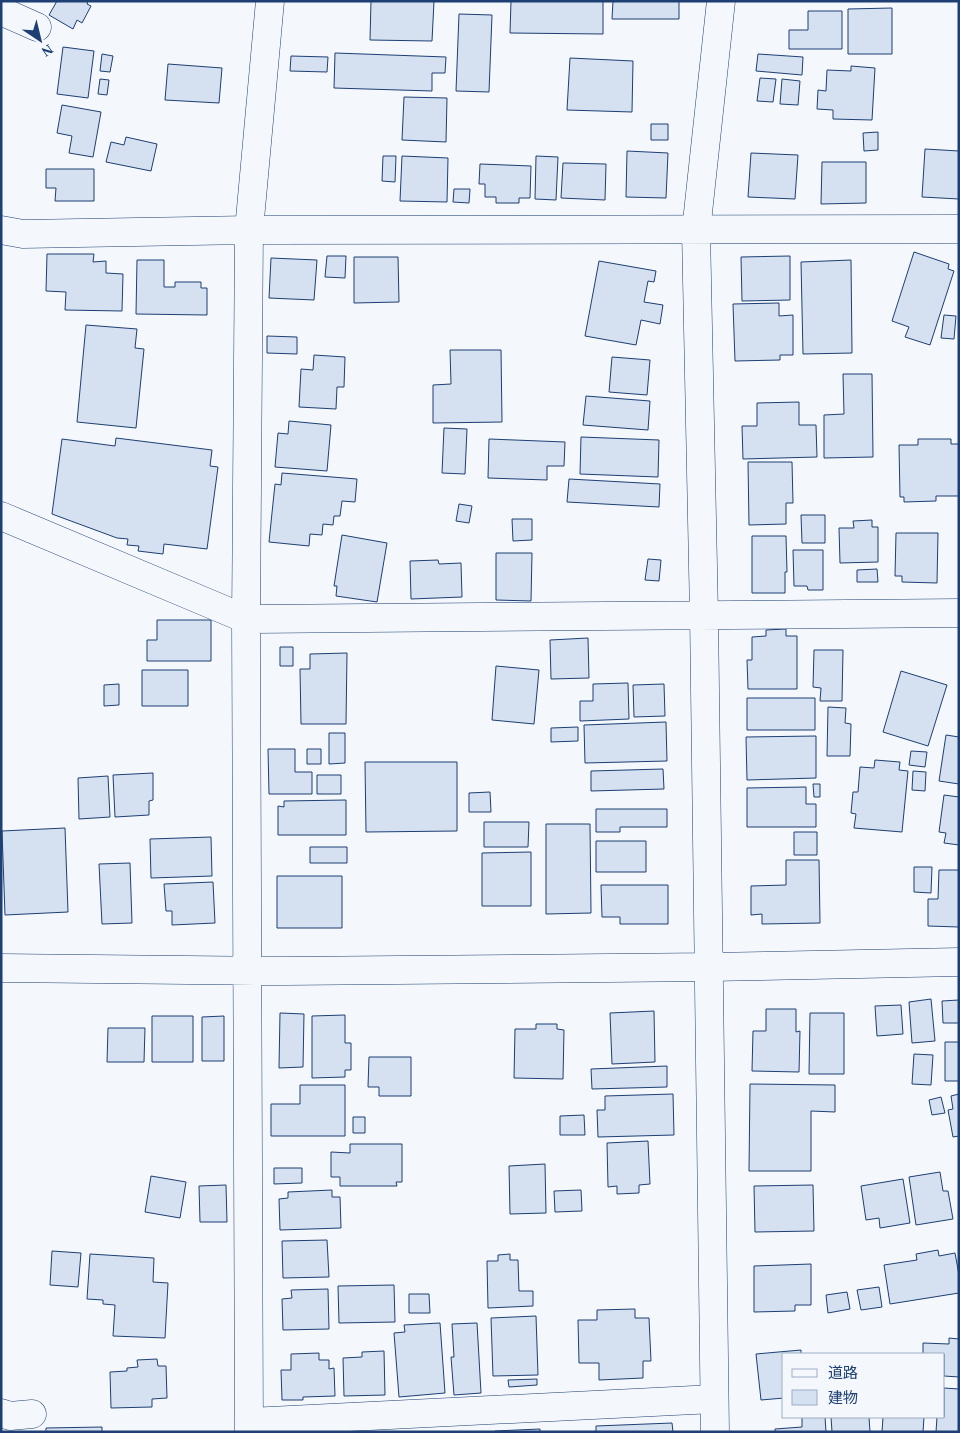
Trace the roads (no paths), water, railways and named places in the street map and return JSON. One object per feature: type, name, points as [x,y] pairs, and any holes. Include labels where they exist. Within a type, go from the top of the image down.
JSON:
[{"type":"street","points":[[270,1],[249,230],[246,619],[249,1427],[714,1399]]},
{"type":"street","points":[[714,1432],[704,615],[696,231],[721,1]]},
{"type":"street","points":[[1,12],[37,27]]},
{"type":"street","points":[[1,230],[23,234],[249,230],[696,231],[959,229]]},
{"type":"street","points":[[1,516],[246,619],[959,613]]},
{"type":"street","points":[[1,968],[246,971],[709,967],[959,962]]},
{"type":"street","points":[[1,1413],[10,1416],[32,1414]]}]
